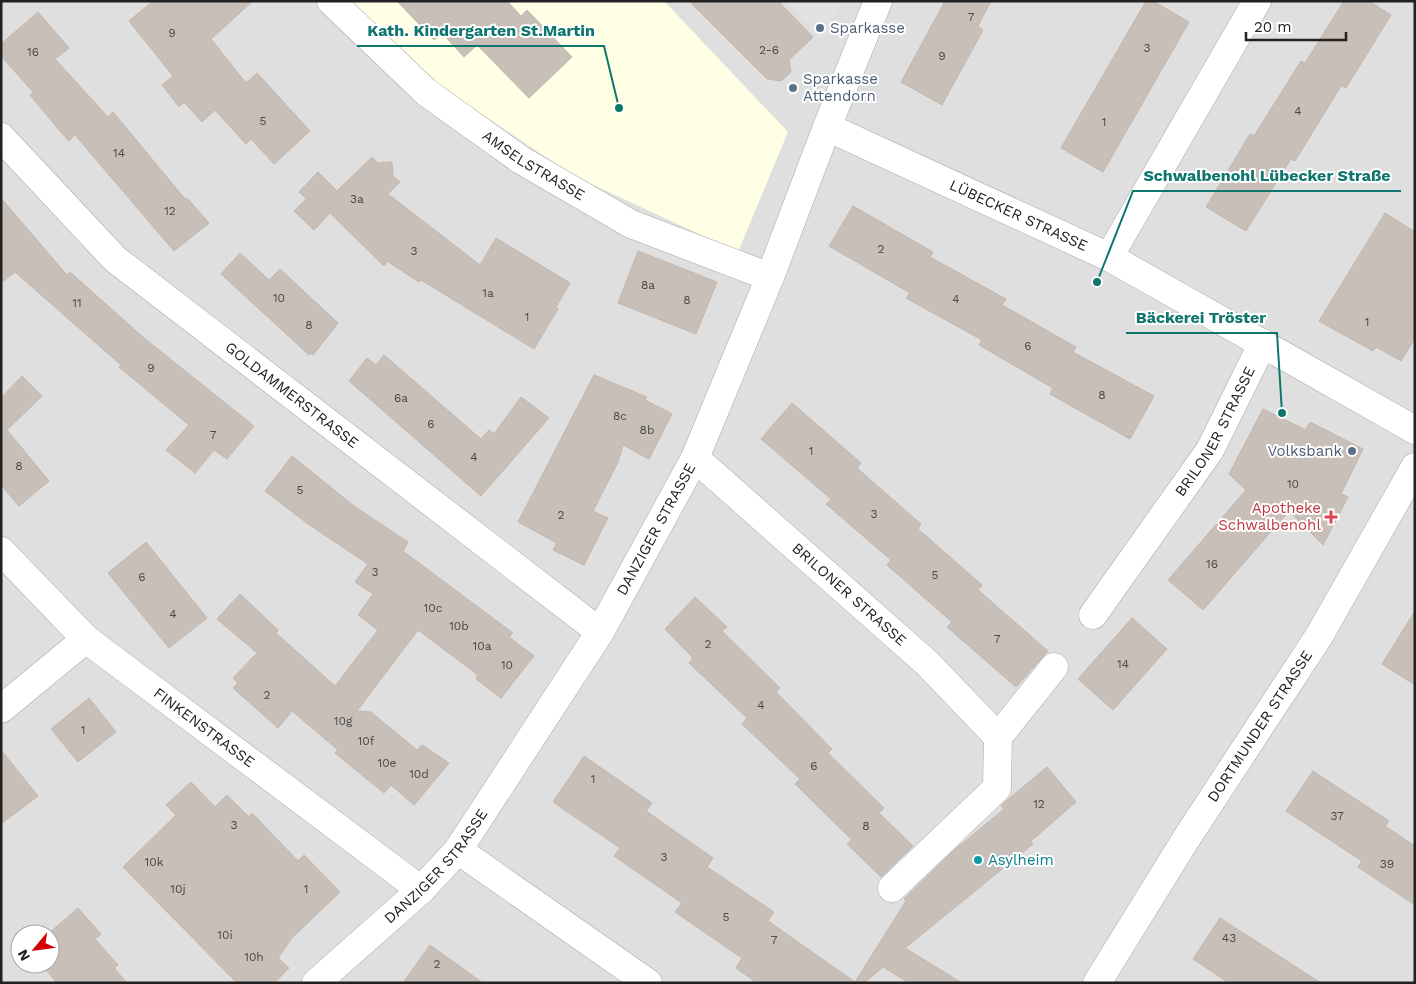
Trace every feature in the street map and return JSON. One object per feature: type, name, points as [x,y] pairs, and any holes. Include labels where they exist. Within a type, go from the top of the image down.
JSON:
[{"type":"street","name":"AMSELSTRASSE","points":[[331,1],[426,92],[521,160],[631,224],[770,277]]},
{"type":"street","name":"DANZIGER STRASSE","points":[[316,983],[420,890],[458,850],[600,632],[695,458],[770,277],[827,127],[878,1]]},
{"type":"street","points":[[1109,257],[1257,1]]},
{"type":"street","name":"LÜBECKER STRASSE","points":[[827,127],[1109,257],[1415,430]]},
{"type":"street","name":"GOLDAMMERSTRASSE","points":[[1,138],[116,259],[600,632]]},
{"type":"street","name":"BRILONER STRASSE","points":[[1093,614],[1210,450],[1262,343]]},
{"type":"street","name":"BRILONER STRASSE","points":[[695,458],[927,663],[998,736]]},
{"type":"street","name":"DORTMUNDER STRASSE","points":[[1096,983],[1186,838],[1319,636],[1415,467]]},
{"type":"street","name":"FINKENSTRASSE","points":[[1,551],[86,639],[420,890]]},
{"type":"street","points":[[1,709],[86,639]]},
{"type":"street","points":[[892,888],[997,788],[998,736],[1054,667]]},
{"type":"street","points":[[458,850],[648,983]]},
{"type":"shaded area","points":[[1,1],[1415,1],[1415,983],[1,983]]},
{"type":"shaded area","points":[[347,1],[664,1],[788,132],[738,252],[574,176],[435,83]]},
{"type":"shaded area","name":"Sparkasse","points":[[788,1],[841,1],[822,43]]},
{"type":"building","points":[[153,1],[253,1],[211,39],[246,83],[257,73],[310,131],[274,164],[251,139],[246,144],[215,110],[202,122],[184,102],[179,107],[162,85],[173,76],[129,21]]},
{"type":"building","points":[[397,1],[507,1],[521,16],[527,10],[572,57],[529,98],[477,45],[464,57],[442,33],[434,40]]},
{"type":"building","points":[[689,1],[778,1],[813,37],[789,60],[791,72],[781,81],[767,79]]},
{"type":"building","points":[[945,1],[991,1],[978,26],[983,30],[942,105],[901,82]]},
{"type":"building","points":[[1146,1],[1153,1],[1189,22],[1103,172],[1061,148]]},
{"type":"building","points":[[1344,1],[1369,1],[1391,15],[1346,88],[1341,86],[1295,161],[1291,159],[1246,231],[1206,207],[1250,134],[1254,136],[1301,61],[1305,63]]},
{"type":"building","points":[[38,12],[69,48],[55,59],[108,117],[113,112],[185,199],[187,198],[209,223],[174,251],[75,135],[69,141],[59,130],[30,95],[33,92],[1,56],[1,44]]},
{"type":"building","points":[[372,157],[378,163],[392,162],[393,176],[400,182],[388,194],[480,265],[496,238],[570,283],[556,307],[558,309],[534,349],[421,280],[419,282],[387,261],[384,266],[330,213],[314,230],[294,211],[306,199],[299,192],[318,172],[337,191]]},
{"type":"building","points":[[1,198],[67,275],[70,272],[144,338],[254,426],[227,459],[214,450],[195,473],[166,450],[189,425],[119,367],[121,365],[15,272],[1,283]]},
{"type":"building","points":[[853,206],[933,252],[930,257],[1006,299],[1002,305],[1076,347],[1073,352],[1154,396],[1130,439],[1050,394],[1053,388],[979,345],[982,340],[906,298],[910,293],[829,246]]},
{"type":"building","points":[[1385,213],[1415,232],[1415,338],[1401,361],[1376,347],[1373,351],[1319,321]]},
{"type":"building","points":[[638,251],[717,282],[696,334],[618,303]]},
{"type":"building","points":[[240,253],[269,280],[280,269],[338,323],[313,355],[310,353],[309,355],[221,274]]},
{"type":"building","points":[[384,355],[481,439],[489,430],[494,434],[521,397],[549,418],[481,496],[349,381],[367,358],[376,365]]},
{"type":"building","points":[[594,375],[647,397],[645,400],[672,414],[649,459],[623,445],[618,462],[593,511],[608,518],[584,565],[553,550],[557,543],[518,522]]},
{"type":"building","points":[[22,376],[42,396],[7,430],[49,481],[19,506],[1,485],[1,398]]},
{"type":"building","points":[[792,403],[861,463],[857,468],[921,524],[918,529],[982,585],[978,590],[1048,651],[1016,687],[947,627],[952,622],[887,565],[891,560],[826,504],[831,499],[761,439]]},
{"type":"building","points":[[1263,409],[1306,430],[1310,422],[1363,449],[1341,494],[1348,497],[1323,545],[1289,511],[1203,610],[1168,580],[1246,490],[1229,474]]},
{"type":"building","points":[[292,456],[354,506],[408,542],[403,551],[513,633],[509,637],[534,656],[501,698],[476,679],[478,675],[418,630],[357,711],[371,712],[417,750],[422,745],[449,763],[414,805],[391,785],[384,793],[335,753],[338,750],[292,711],[278,728],[233,688],[238,683],[233,678],[257,653],[217,619],[240,594],[278,630],[276,633],[335,686],[378,630],[358,615],[373,594],[355,582],[368,564],[308,524],[265,491]]},
{"type":"building","points":[[146,542],[207,618],[169,648],[108,573]]},
{"type":"building","points":[[695,597],[727,627],[722,631],[780,688],[776,692],[832,749],[828,753],[884,808],[879,813],[913,846],[881,877],[847,844],[852,840],[795,784],[800,779],[742,724],[747,718],[689,663],[693,658],[665,629]]},
{"type":"building","points":[[1415,611],[1415,685],[1382,664]]},
{"type":"building","points":[[1132,618],[1167,649],[1113,710],[1078,679]]},
{"type":"building","points":[[89,698],[116,732],[78,762],[51,729]]},
{"type":"building","points":[[1,750],[38,796],[1,824]]},
{"type":"building","points":[[584,756],[652,803],[646,811],[713,858],[707,867],[774,912],[768,921],[855,982],[906,901],[904,899],[952,852],[1004,809],[1001,806],[1005,802],[1047,767],[1076,802],[1031,841],[1033,844],[905,948],[962,983],[909,983],[883,967],[864,983],[757,983],[736,968],[742,958],[675,912],[682,903],[614,856],[620,848],[553,802]]},
{"type":"building","points":[[1313,771],[1389,821],[1385,826],[1415,846],[1415,905],[1358,867],[1362,861],[1286,811]]},
{"type":"building","points":[[191,782],[215,807],[227,795],[249,817],[252,813],[298,861],[304,855],[340,892],[292,938],[278,958],[289,968],[274,983],[237,983],[123,867],[176,815],[166,805]]},
{"type":"building","points":[[78,908],[101,934],[95,939],[118,965],[114,968],[127,983],[57,983],[49,974],[60,974],[60,924]]},
{"type":"building","points":[[1220,918],[1321,983],[1229,983],[1193,959]]},
{"type":"building","points":[[430,945],[483,983],[403,983]]},
{"type":"place","name":"Sparkasse","points":[[820,28]]},
{"type":"place","name":"Sparkasse Attendorn","points":[[793,88]]},
{"type":"place","name":"Kath. Kindergarten St.Martin","points":[[619,108]]},
{"type":"place","name":"Schwalbenohl Lübecker Straße","points":[[1097,282]]},
{"type":"place","name":"Bäckerei Tröster","points":[[1282,413]]},
{"type":"place","name":"Volksbank","points":[[1352,451]]},
{"type":"place","name":"Apotheke Schwalbenohl","points":[[1331,517]]},
{"type":"place","name":"Asylheim","points":[[978,860]]}]
